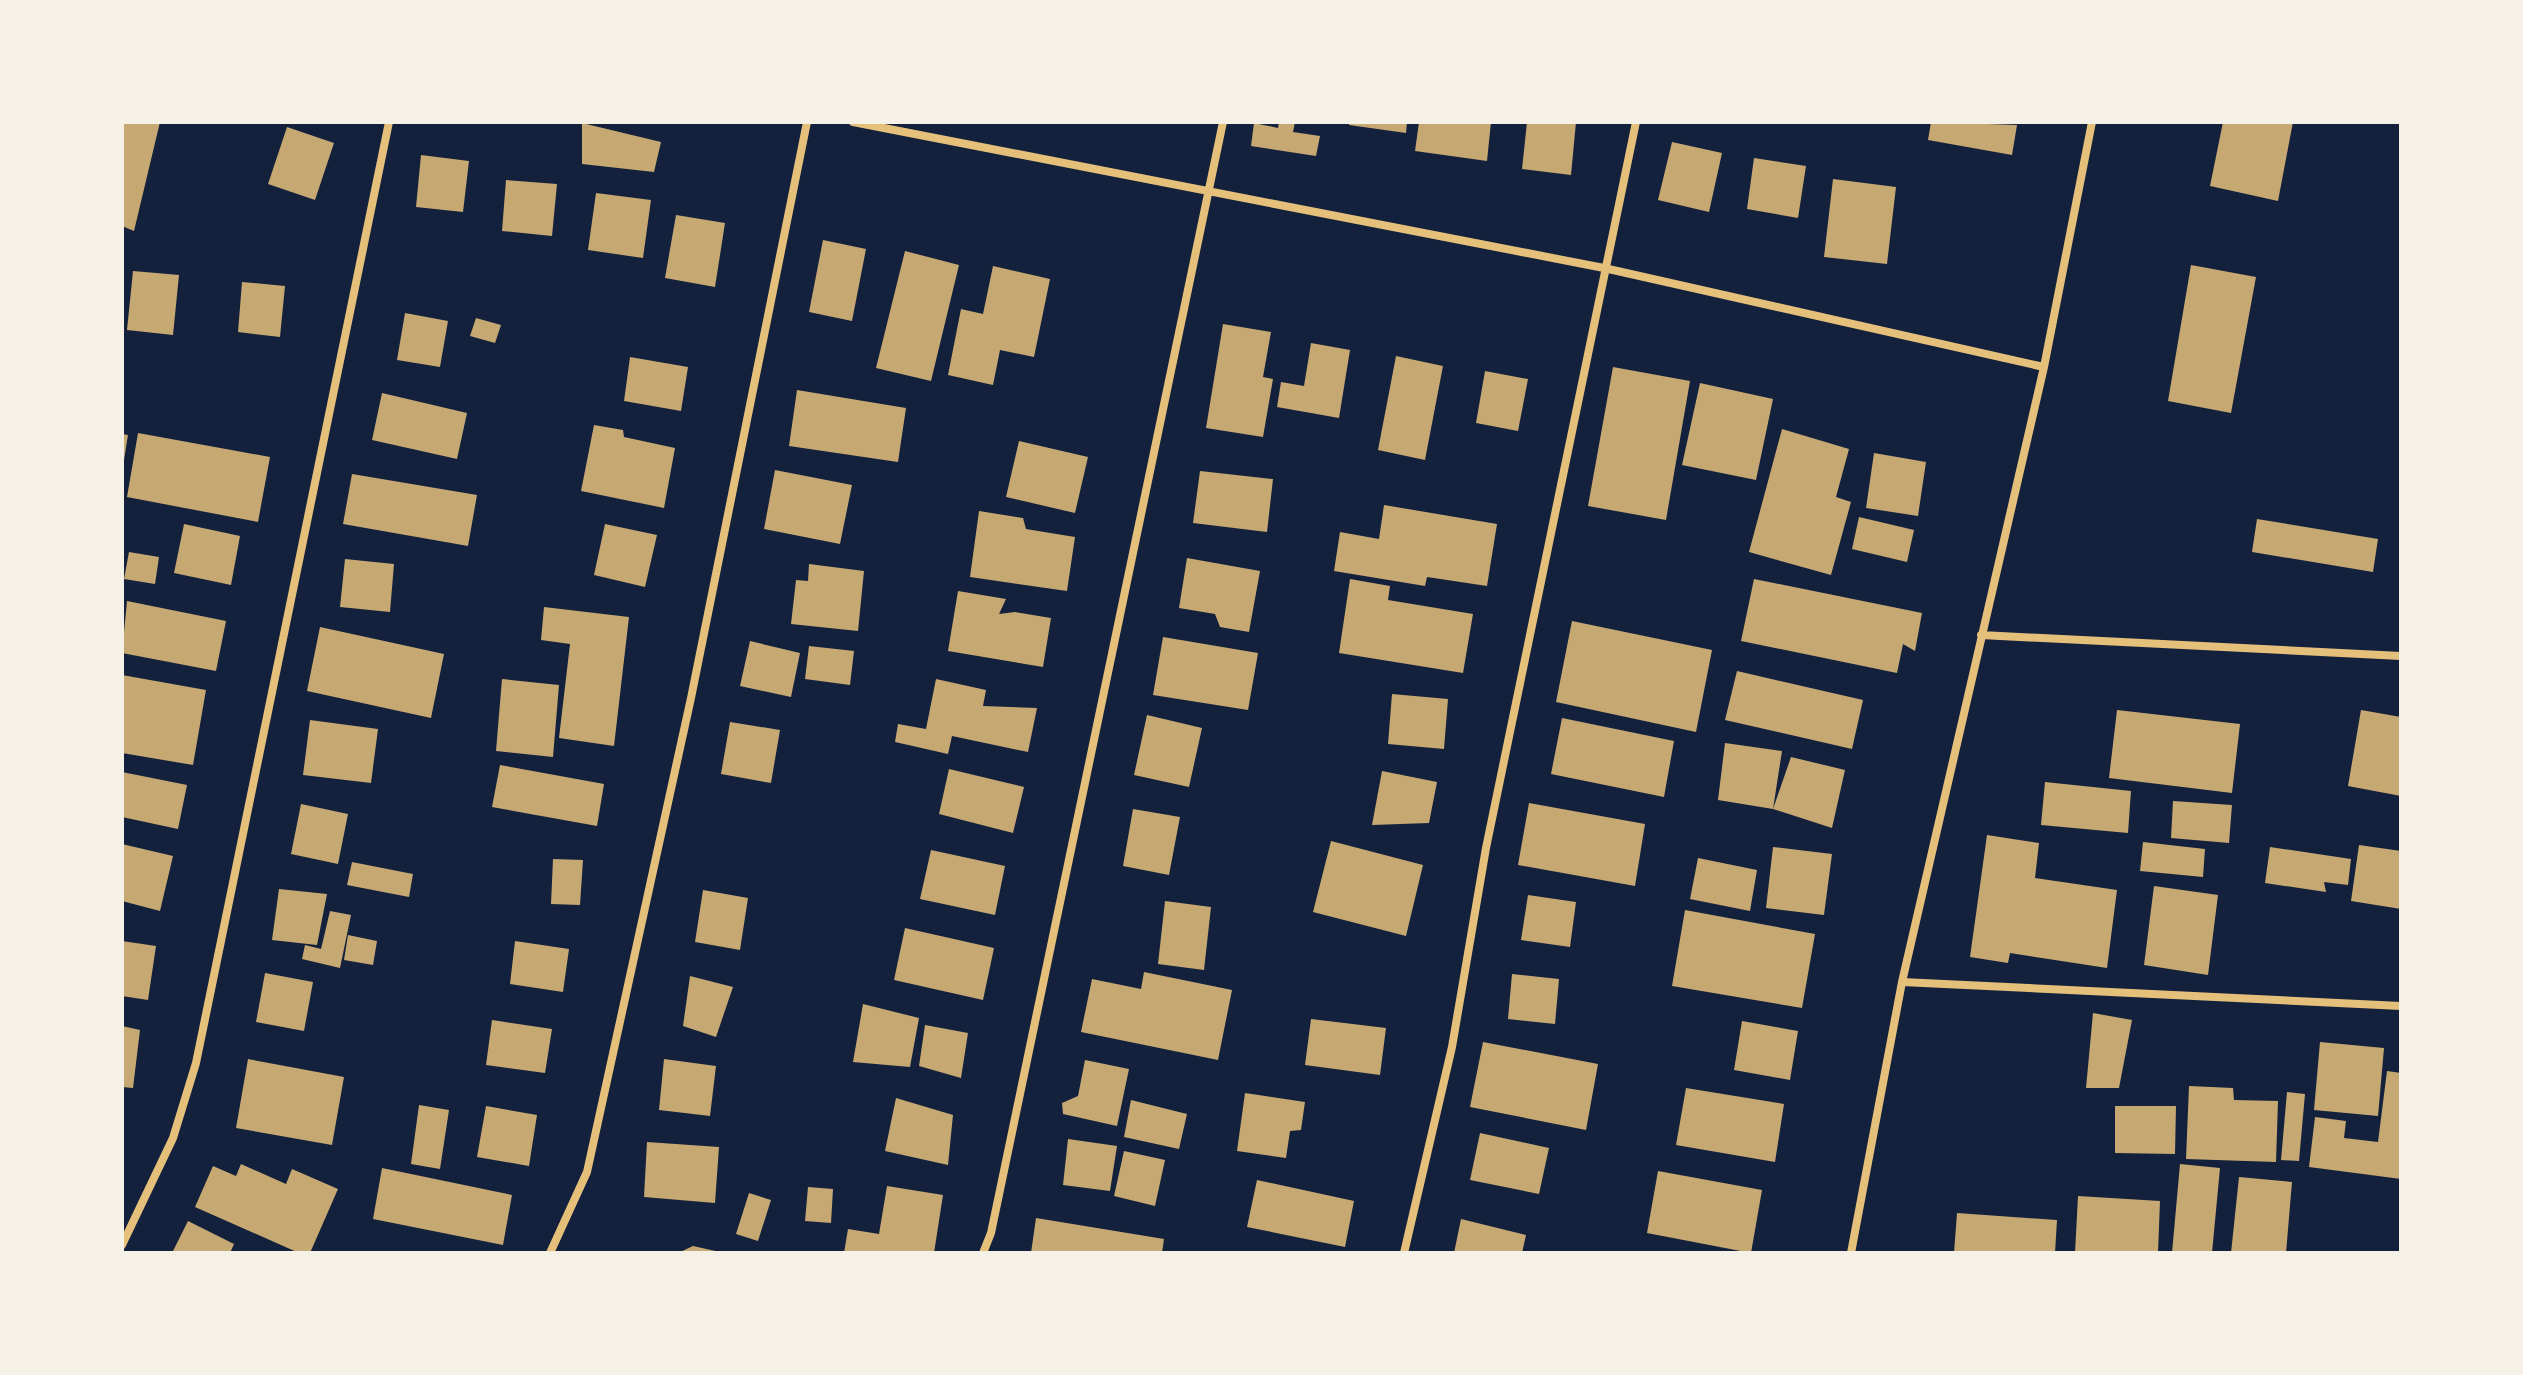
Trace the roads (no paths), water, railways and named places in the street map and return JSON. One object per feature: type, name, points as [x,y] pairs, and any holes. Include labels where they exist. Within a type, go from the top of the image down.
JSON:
[{"type":"street","points":[[122,1245],[173,1138],[196,1063],[389,122]]},
{"type":"street","points":[[550,1253],[590,1158],[691,698],[807,122]]},
{"type":"street","points":[[853,122],[1604,268],[2044,367]]},
{"type":"street","points":[[983,1253],[991,1233],[1223,122]]},
{"type":"street","points":[[1404,1253],[1452,1047],[1486,848],[1636,122]]},
{"type":"street","points":[[1851,1253],[1902,982],[2044,367],[2092,122]]},
{"type":"street","points":[[1981,635],[2401,656]]},
{"type":"street","points":[[1902,982],[2401,1006]]}]
